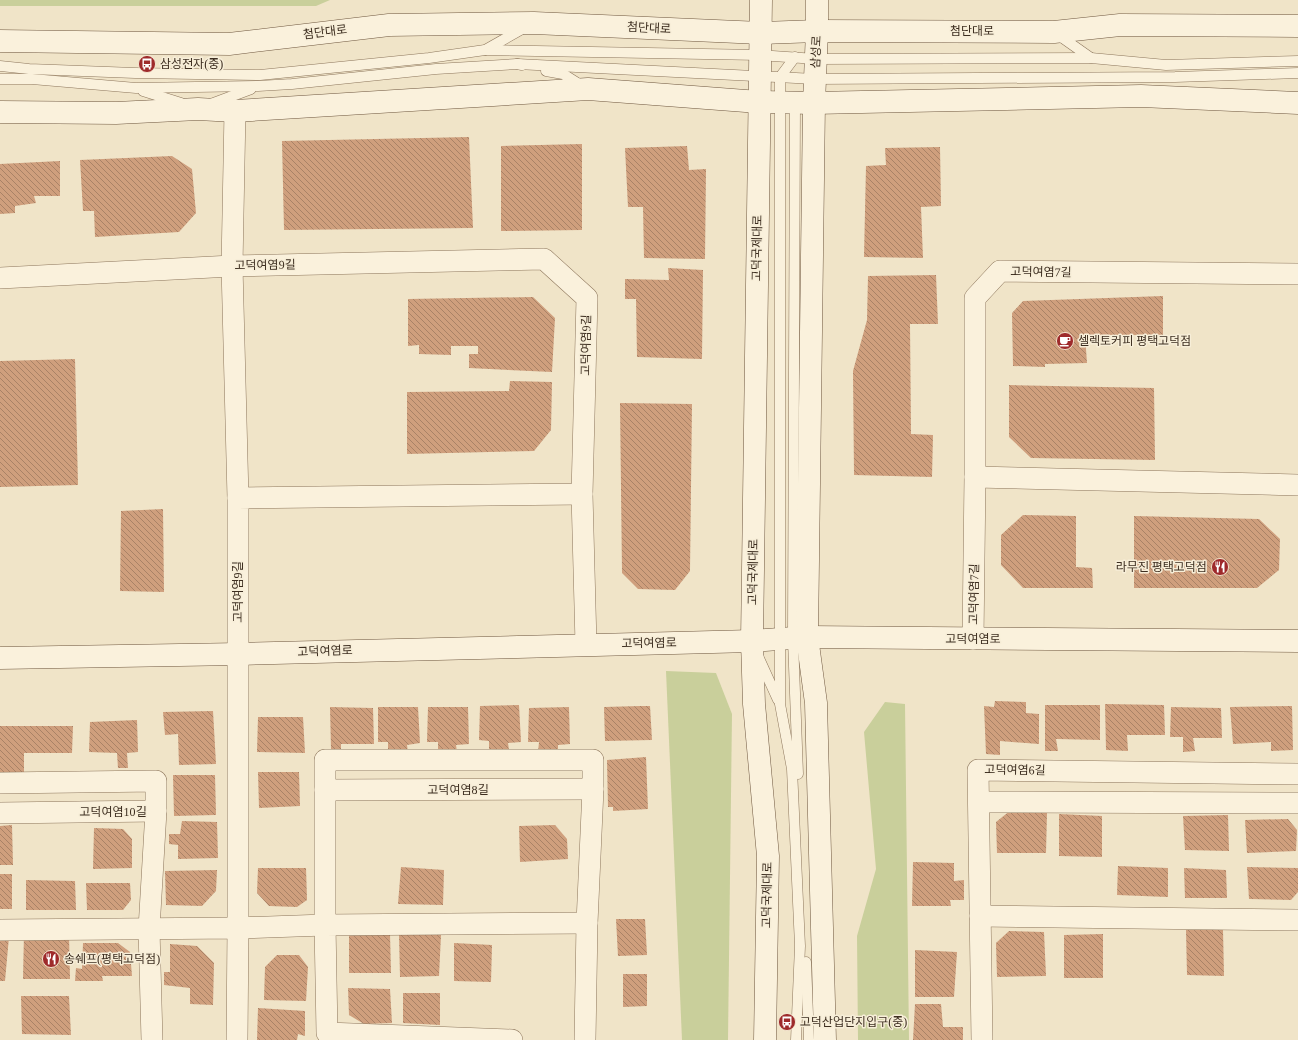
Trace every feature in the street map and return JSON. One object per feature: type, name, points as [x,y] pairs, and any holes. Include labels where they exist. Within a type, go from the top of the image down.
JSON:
[{"type":"street","points":[[762,0],[760,55],[770,77],[787,103],[794,638],[816,703],[825,1040]]},
{"type":"street","name":"삼성로","points":[[787,103],[809,65],[817,31],[817,0]]},
{"type":"street","name":"첨단대로","points":[[0,41],[229,44],[389,24],[534,23],[761,33],[817,31],[1054,32],[1120,25],[1298,26]]},
{"type":"street","points":[[0,112],[116,113],[198,109],[235,111],[588,89],[787,103],[1141,96],[1298,104]]},
{"type":"street","name":"고덕국제대로","points":[[765,1040],[768,856],[754,704],[752,641],[787,103]]},
{"type":"street","name":"고덕여염9길","points":[[235,111],[232,266],[238,498],[239,654]]},
{"type":"street","name":"고덕여염9길","points":[[0,278],[232,266],[544,258],[587,298],[582,494],[586,644]]},
{"type":"street","name":"고덕여염7길","points":[[973,639],[975,298],[1000,271],[1298,274]]},
{"type":"street","points":[[975,477],[1298,486]]},
{"type":"street","points":[[238,498],[582,494]]},
{"type":"street","name":"고덕여염로","points":[[0,658],[239,654],[586,644],[752,641],[794,638],[1298,641]]},
{"type":"street","points":[[237,1040],[239,654]]},
{"type":"street","points":[[512,1040],[327,1033],[324,926],[324,760],[593,760],[587,923],[585,1040]]},
{"type":"street","name":"고덕여염6길","points":[[982,1040],[978,770],[1298,774]]},
{"type":"street","points":[[0,783],[156,780],[156,812]]},
{"type":"street","name":"고덕여염8길","points":[[325,790],[593,789]]},
{"type":"street","points":[[979,802],[1298,803]]},
{"type":"street","name":"고덕여염10길","points":[[0,813],[156,812],[149,929],[152,1040]]},
{"type":"street","points":[[980,916],[1298,920]]},
{"type":"street","points":[[0,930],[587,923]]},
{"type":"lane","points":[[485,50],[534,23]]},
{"type":"lane","points":[[1054,32],[1091,58]]},
{"type":"lane","points":[[0,66],[135,73],[260,75],[429,58],[485,50],[760,55],[809,65],[1174,77],[1298,73]]},
{"type":"lane","points":[[0,78],[32,79],[136,88],[292,84],[436,69],[517,64],[770,77],[809,65],[1091,58],[1166,65],[1298,61]]},
{"type":"lane","points":[[517,64],[563,74],[588,89]]},
{"type":"lane","points":[[770,77],[809,65]]},
{"type":"lane","points":[[1141,96],[1174,77]]},
{"type":"lane","points":[[136,88],[198,109],[258,86]]},
{"type":"lane","points":[[787,103],[794,638],[809,1040]]},
{"type":"lane","points":[[780,704],[794,638]]},
{"type":"lane","points":[[752,641],[780,704],[792,776],[800,946],[796,1040]]},
{"type":"green space","points":[[0,0],[330,0],[316,6],[0,6]]},
{"type":"green space","points":[[666,671],[716,673],[732,714],[728,1040],[682,1040]]},
{"type":"green space","points":[[885,702],[905,704],[909,1040],[858,1040],[857,936],[876,869],[864,732]]},
{"type":"building","points":[[469,137],[473,228],[284,230],[282,141]]},
{"type":"building","points":[[582,144],[582,230],[501,231],[501,146]]},
{"type":"building","points":[[687,146],[689,170],[706,169],[705,259],[644,258],[643,207],[628,207],[625,148]]},
{"type":"building","points":[[940,147],[941,206],[921,207],[923,258],[864,257],[866,166],[886,165],[885,148]]},
{"type":"building","points":[[172,156],[192,169],[196,213],[179,232],[95,237],[94,211],[83,211],[80,160]]},
{"type":"building","points":[[60,161],[60,196],[34,196],[36,203],[15,206],[15,213],[0,214],[0,164]]},
{"type":"building","points":[[668,268],[703,270],[702,359],[637,357],[636,299],[625,299],[625,279],[669,280]]},
{"type":"building","points":[[936,275],[938,324],[910,324],[911,434],[933,435],[932,477],[854,475],[853,371],[867,320],[868,276]]},
{"type":"building","points":[[1163,296],[1163,335],[1085,335],[1087,363],[1045,364],[1045,367],[1013,366],[1012,313],[1023,301]]},
{"type":"building","points":[[533,297],[555,318],[552,372],[469,368],[469,354],[478,354],[478,346],[451,346],[451,355],[419,354],[419,345],[408,346],[408,299]]},
{"type":"building","points":[[75,359],[78,485],[0,487],[0,361]]},
{"type":"building","points":[[510,381],[552,382],[551,430],[534,451],[407,454],[407,392],[509,391]]},
{"type":"building","points":[[1009,385],[1154,388],[1155,460],[1031,458],[1009,437]]},
{"type":"building","points":[[620,403],[692,404],[690,571],[675,590],[638,589],[622,573]]},
{"type":"building","points":[[163,509],[164,592],[120,591],[121,511]]},
{"type":"building","points":[[1023,515],[1076,516],[1076,567],[1092,568],[1093,588],[1023,588],[1001,565],[1001,535]]},
{"type":"building","points":[[1134,516],[1259,519],[1280,539],[1279,570],[1257,588],[1134,588]]},
{"type":"building","points":[[995,701],[1026,702],[1026,713],[1039,714],[1039,744],[1000,741],[1000,755],[986,754],[984,706],[994,707]]},
{"type":"building","points":[[1105,704],[1164,705],[1165,735],[1127,735],[1128,751],[1106,750]]},
{"type":"building","points":[[519,705],[521,742],[508,743],[509,750],[489,750],[489,741],[479,740],[480,706]]},
{"type":"building","points":[[1045,705],[1100,705],[1100,740],[1056,739],[1058,751],[1045,751]]},
{"type":"building","points":[[650,706],[652,740],[605,741],[604,707]]},
{"type":"building","points":[[1292,706],[1293,750],[1271,751],[1271,742],[1233,744],[1230,707]]},
{"type":"building","points":[[330,707],[373,708],[374,744],[341,744],[341,749],[331,750]]},
{"type":"building","points":[[378,707],[418,707],[420,743],[407,745],[408,752],[388,752],[388,742],[378,742]]},
{"type":"building","points":[[428,707],[468,707],[469,744],[456,745],[457,752],[438,752],[438,742],[427,742]]},
{"type":"building","points":[[569,707],[570,744],[558,745],[558,752],[538,752],[539,742],[528,742],[529,708]]},
{"type":"building","points":[[1171,707],[1221,708],[1222,738],[1193,738],[1195,751],[1183,752],[1183,737],[1170,737]]},
{"type":"building","points":[[213,711],[216,764],[179,765],[178,734],[165,735],[163,712]]},
{"type":"building","points":[[258,717],[303,717],[305,753],[257,752]]},
{"type":"building","points":[[137,720],[138,752],[127,753],[128,768],[118,768],[117,753],[89,752],[90,722]]},
{"type":"building","points":[[0,726],[73,726],[72,753],[24,753],[24,773],[0,773]]},
{"type":"building","points":[[646,757],[648,809],[613,811],[613,807],[608,807],[607,760]]},
{"type":"building","points":[[258,772],[299,772],[300,806],[259,808]]},
{"type":"building","points":[[173,775],[215,775],[216,815],[174,816]]},
{"type":"building","points":[[1011,810],[1047,813],[1046,853],[997,853],[996,822]]},
{"type":"building","points":[[1059,814],[1102,816],[1102,857],[1059,856]]},
{"type":"building","points":[[1228,815],[1229,851],[1185,850],[1183,816]]},
{"type":"building","points":[[1288,819],[1297,830],[1296,851],[1247,853],[1245,820]]},
{"type":"building","points":[[182,821],[217,822],[218,858],[178,859],[178,845],[169,844],[169,834],[180,834]]},
{"type":"building","points":[[12,825],[13,865],[0,865],[0,826]]},
{"type":"building","points":[[555,825],[567,839],[568,859],[520,862],[519,826]]},
{"type":"building","points":[[94,828],[123,829],[132,839],[132,868],[93,869]]},
{"type":"building","points":[[913,862],[954,863],[954,881],[964,880],[964,900],[950,900],[951,906],[912,906]]},
{"type":"building","points":[[1118,866],[1168,868],[1168,897],[1117,895]]},
{"type":"building","points":[[401,867],[444,870],[443,905],[398,904]]},
{"type":"building","points":[[1247,867],[1298,868],[1298,892],[1291,900],[1249,899]]},
{"type":"building","points":[[258,868],[306,868],[307,900],[297,907],[269,906],[257,893]]},
{"type":"building","points":[[1184,868],[1226,870],[1227,898],[1185,898]]},
{"type":"building","points":[[217,870],[216,891],[202,906],[166,905],[165,871]]},
{"type":"building","points":[[0,874],[12,874],[12,909],[0,909]]},
{"type":"building","points":[[26,880],[75,881],[76,910],[26,910]]},
{"type":"building","points":[[86,883],[130,883],[131,900],[123,910],[87,910]]},
{"type":"building","points":[[616,919],[645,919],[647,955],[618,956]]},
{"type":"building","points":[[1186,930],[1223,930],[1224,976],[1187,975]]},
{"type":"building","points":[[1009,931],[1044,932],[1046,976],[997,977],[996,943]]},
{"type":"building","points":[[24,932],[69,934],[70,979],[23,979]]},
{"type":"building","points":[[349,934],[390,934],[391,973],[349,973]]},
{"type":"building","points":[[399,934],[441,935],[439,976],[400,977]]},
{"type":"building","points":[[1103,934],[1103,978],[1064,978],[1064,935]]},
{"type":"building","points":[[0,937],[9,937],[5,981],[0,981]]},
{"type":"building","points":[[83,943],[118,943],[130,952],[132,976],[102,976],[103,981],[75,981],[76,968],[82,969]]},
{"type":"building","points":[[454,943],[492,945],[491,982],[454,981]]},
{"type":"building","points":[[170,944],[197,946],[214,963],[213,1005],[190,1004],[190,988],[164,985],[164,972],[170,972]]},
{"type":"building","points":[[915,950],[957,952],[954,997],[915,997]]},
{"type":"building","points":[[277,955],[299,955],[308,967],[306,1001],[264,1000],[265,967]]},
{"type":"building","points":[[623,974],[647,974],[647,1006],[623,1007]]},
{"type":"building","points":[[348,988],[390,989],[392,1023],[364,1024],[349,1015]]},
{"type":"building","points":[[403,993],[440,993],[440,1025],[403,1023]]},
{"type":"building","points":[[21,996],[69,996],[71,1035],[22,1034]]},
{"type":"building","points":[[915,1004],[941,1004],[943,1027],[963,1027],[963,1040],[913,1040]]},
{"type":"building","points":[[258,1008],[305,1011],[305,1036],[298,1034],[297,1040],[257,1040]]},
{"type":"place","name":"삼성전자(중)","points":[[147,64]]},
{"type":"place","name":"셀렉토커피 평택고덕점","points":[[1065,341]]},
{"type":"place","name":"라무진 평택고덕점","points":[[1220,567]]},
{"type":"place","name":"송쉐프(평택고덕점)","points":[[51,959]]},
{"type":"place","name":"고덕산업단지입구(중)","points":[[787,1022]]}]
